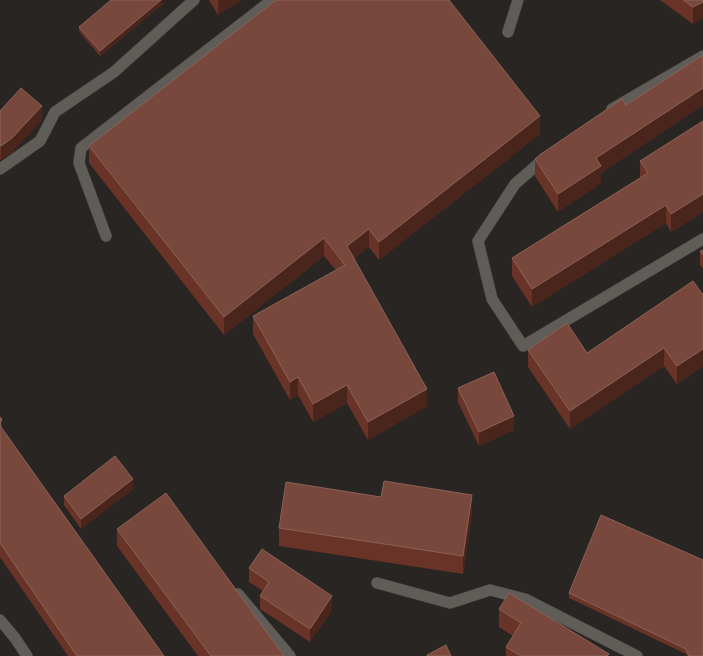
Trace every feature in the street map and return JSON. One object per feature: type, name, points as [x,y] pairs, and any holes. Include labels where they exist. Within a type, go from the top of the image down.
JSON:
[{"type":"lane","points":[[0,169],[40,141],[55,112],[114,72],[194,0]]},
{"type":"lane","points":[[106,236],[79,163],[81,148],[272,0]]},
{"type":"lane","points":[[508,32],[518,0]]},
{"type":"lane","points":[[601,115],[703,56]]},
{"type":"lane","points":[[551,153],[515,184],[478,241],[492,299],[524,346],[703,239]]},
{"type":"lane","points":[[230,584],[290,656]]},
{"type":"lane","points":[[377,584],[450,603],[490,590],[525,599],[637,656]]},
{"type":"lane","points":[[0,620],[15,638],[27,656]]},
{"type":"building","points":[[111,0],[161,0],[100,51],[79,27]]},
{"type":"building","points":[[276,0],[449,0],[540,116],[379,242],[369,229],[347,246],[427,389],[368,422],[347,385],[313,404],[298,377],[290,382],[253,316],[345,265],[324,238],[224,317],[89,146]]},
{"type":"building","points":[[683,0],[703,0],[703,2],[693,7]]},
{"type":"building","points":[[703,55],[703,88],[596,158],[601,166],[558,194],[535,159],[622,99],[626,105]]},
{"type":"building","points":[[21,88],[42,106],[12,138],[1,146],[0,111]]},
{"type":"building","points":[[703,121],[703,194],[671,214],[666,205],[532,289],[512,258],[648,173],[640,161]]},
{"type":"building","points":[[693,281],[703,295],[703,349],[677,366],[664,348],[570,411],[528,350],[567,323],[587,353]]},
{"type":"building","points":[[494,372],[514,416],[479,432],[458,388]]},
{"type":"building","points":[[0,424],[164,656],[77,656],[0,543]]},
{"type":"building","points":[[115,456],[133,479],[81,519],[64,496]]},
{"type":"building","points":[[384,481],[472,495],[463,556],[279,528],[286,482],[381,497]]},
{"type":"building","points":[[166,493],[284,656],[211,656],[117,529]]},
{"type":"building","points":[[601,515],[703,560],[703,656],[689,656],[686,649],[569,593]]},
{"type":"building","points":[[262,549],[332,596],[310,629],[260,596],[269,582],[249,568]]},
{"type":"building","points":[[509,593],[609,654],[607,656],[521,656],[506,647],[521,623],[499,609]]},
{"type":"building","points":[[446,645],[451,656],[427,656],[427,655]]}]
